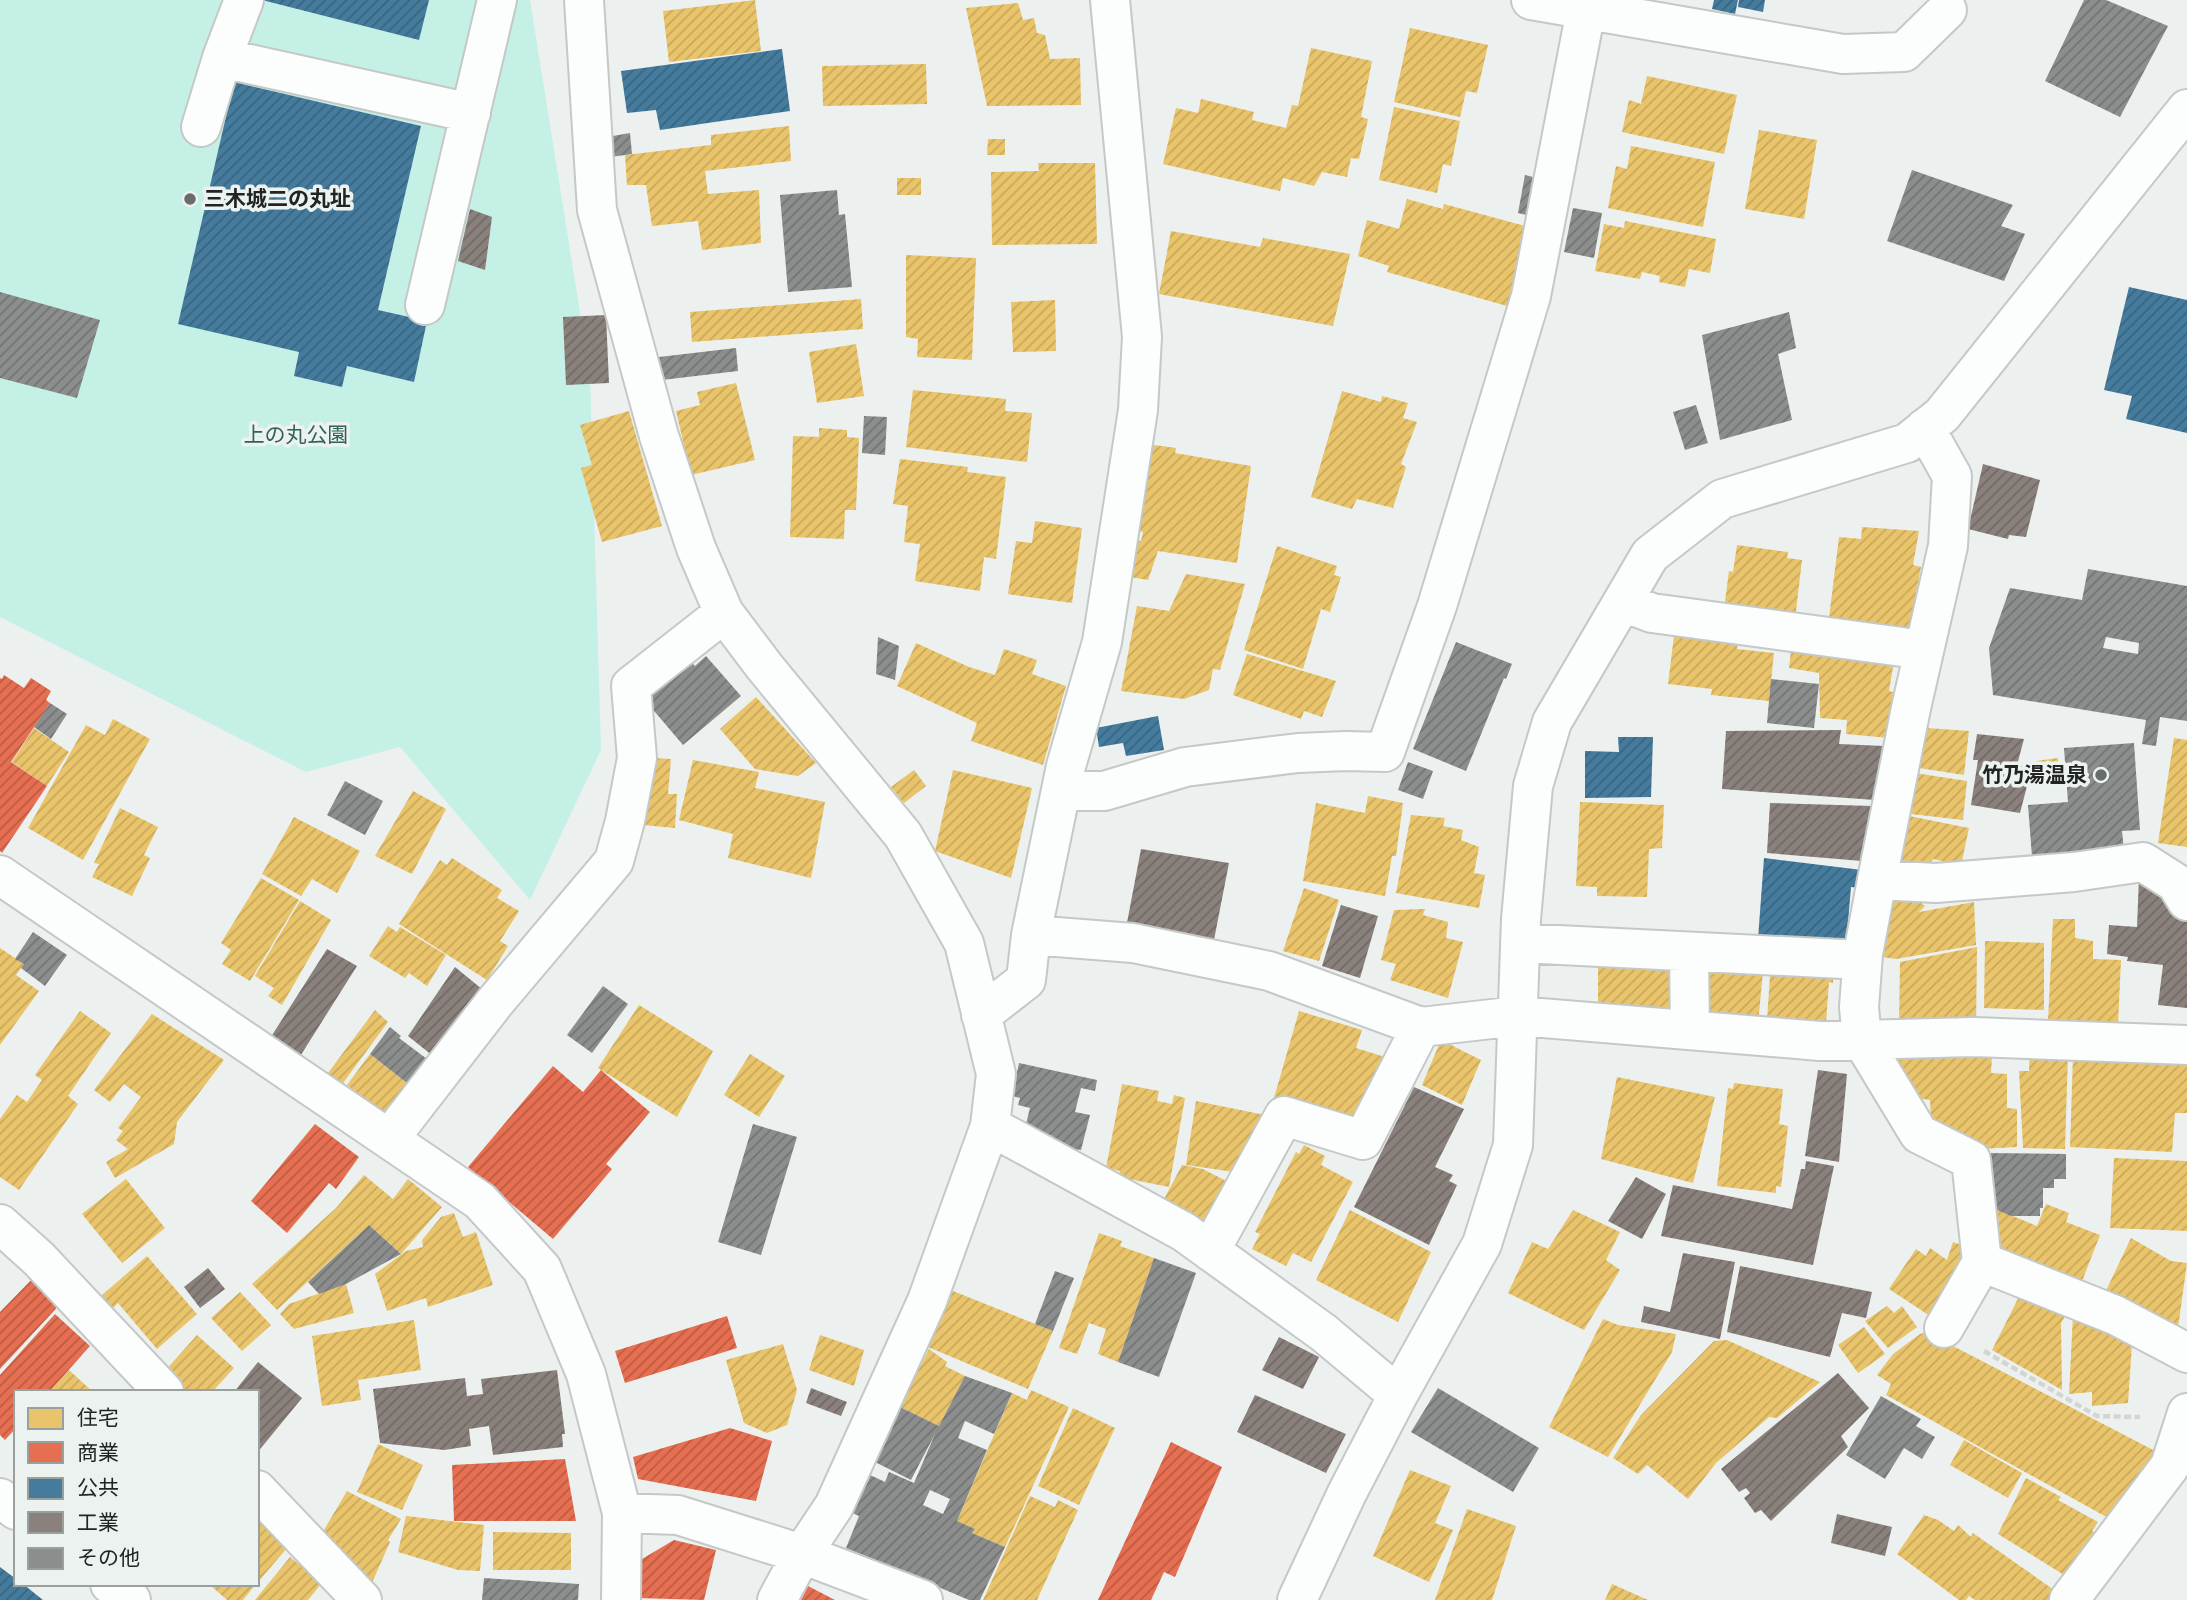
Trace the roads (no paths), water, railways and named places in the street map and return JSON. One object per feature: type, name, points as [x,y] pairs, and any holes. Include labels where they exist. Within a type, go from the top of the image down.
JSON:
[{"type":"street","points":[[201,127],[222,58],[244,0]]},
{"type":"street","points":[[425,305],[497,0]]},
{"type":"street","points":[[584,0],[597,210],[659,436],[696,548],[724,613],[764,666],[903,835],[964,943],[996,1074],[990,1126],[927,1301],[834,1506],[802,1553],[778,1600]]},
{"type":"street","points":[[981,1015],[1027,980],[1031,935],[1066,765],[1102,642],[1138,410],[1142,337],[1110,0]]},
{"type":"street","points":[[1531,0],[1843,54],[1904,52],[1947,10]]},
{"type":"street","points":[[1061,791],[1104,791],[1185,767],[1298,753],[1385,752],[1437,606],[1531,296],[1586,10]]},
{"type":"street","points":[[222,58],[471,113]]},
{"type":"street","points":[[1297,1600],[1347,1493],[1482,1244],[1513,1145],[1520,943],[1533,786],[1552,722],[1650,555],[1722,499],[1907,443],[1942,415],[2187,108]]},
{"type":"street","points":[[1925,428],[1952,476],[1948,546],[1877,880],[1862,960],[1859,1007],[1862,1040],[1919,1134],[1972,1160],[1982,1262],[1944,1328]]},
{"type":"street","points":[[1623,602],[1652,613],[1924,650]]},
{"type":"street","points":[[389,1139],[495,1002],[614,861],[637,758],[631,686],[724,613]]},
{"type":"street","points":[[1877,880],[1936,883],[2074,872],[2143,862],[2176,883],[2187,901]]},
{"type":"street","points":[[1,875],[480,1200],[542,1269],[586,1374],[622,1513],[621,1600]]},
{"type":"street","points":[[1031,935],[1133,943],[1269,971],[1421,1027],[1518,1016],[1820,1041],[1974,1037],[2187,1045]]},
{"type":"street","points":[[1520,943],[1862,960]]},
{"type":"street","points":[[1689,953],[1690,1030]]},
{"type":"street","points":[[1210,1251],[1284,1115],[1363,1140],[1421,1027]]},
{"type":"street","points":[[990,1126],[1184,1232],[1324,1333],[1398,1395]]},
{"type":"street","points":[[0,1224],[39,1259],[162,1390]]},
{"type":"street","points":[[1982,1262],[2115,1315],[2187,1353]]},
{"type":"street","points":[[2069,1600],[2170,1466],[2185,1428]]},
{"type":"street","points":[[259,1492],[362,1600]]},
{"type":"street","points":[[622,1513],[678,1515],[802,1553],[923,1600]]},
{"type":"street","points":[[113,1586],[131,1600]]},
{"type":"place","name":"三木城二の丸址","points":[[190,199]]},
{"type":"place","name":"竹乃湯温泉","points":[[2101,775]]},
{"type":"park label","name":"上の丸公園","points":[[296,435]]}]
